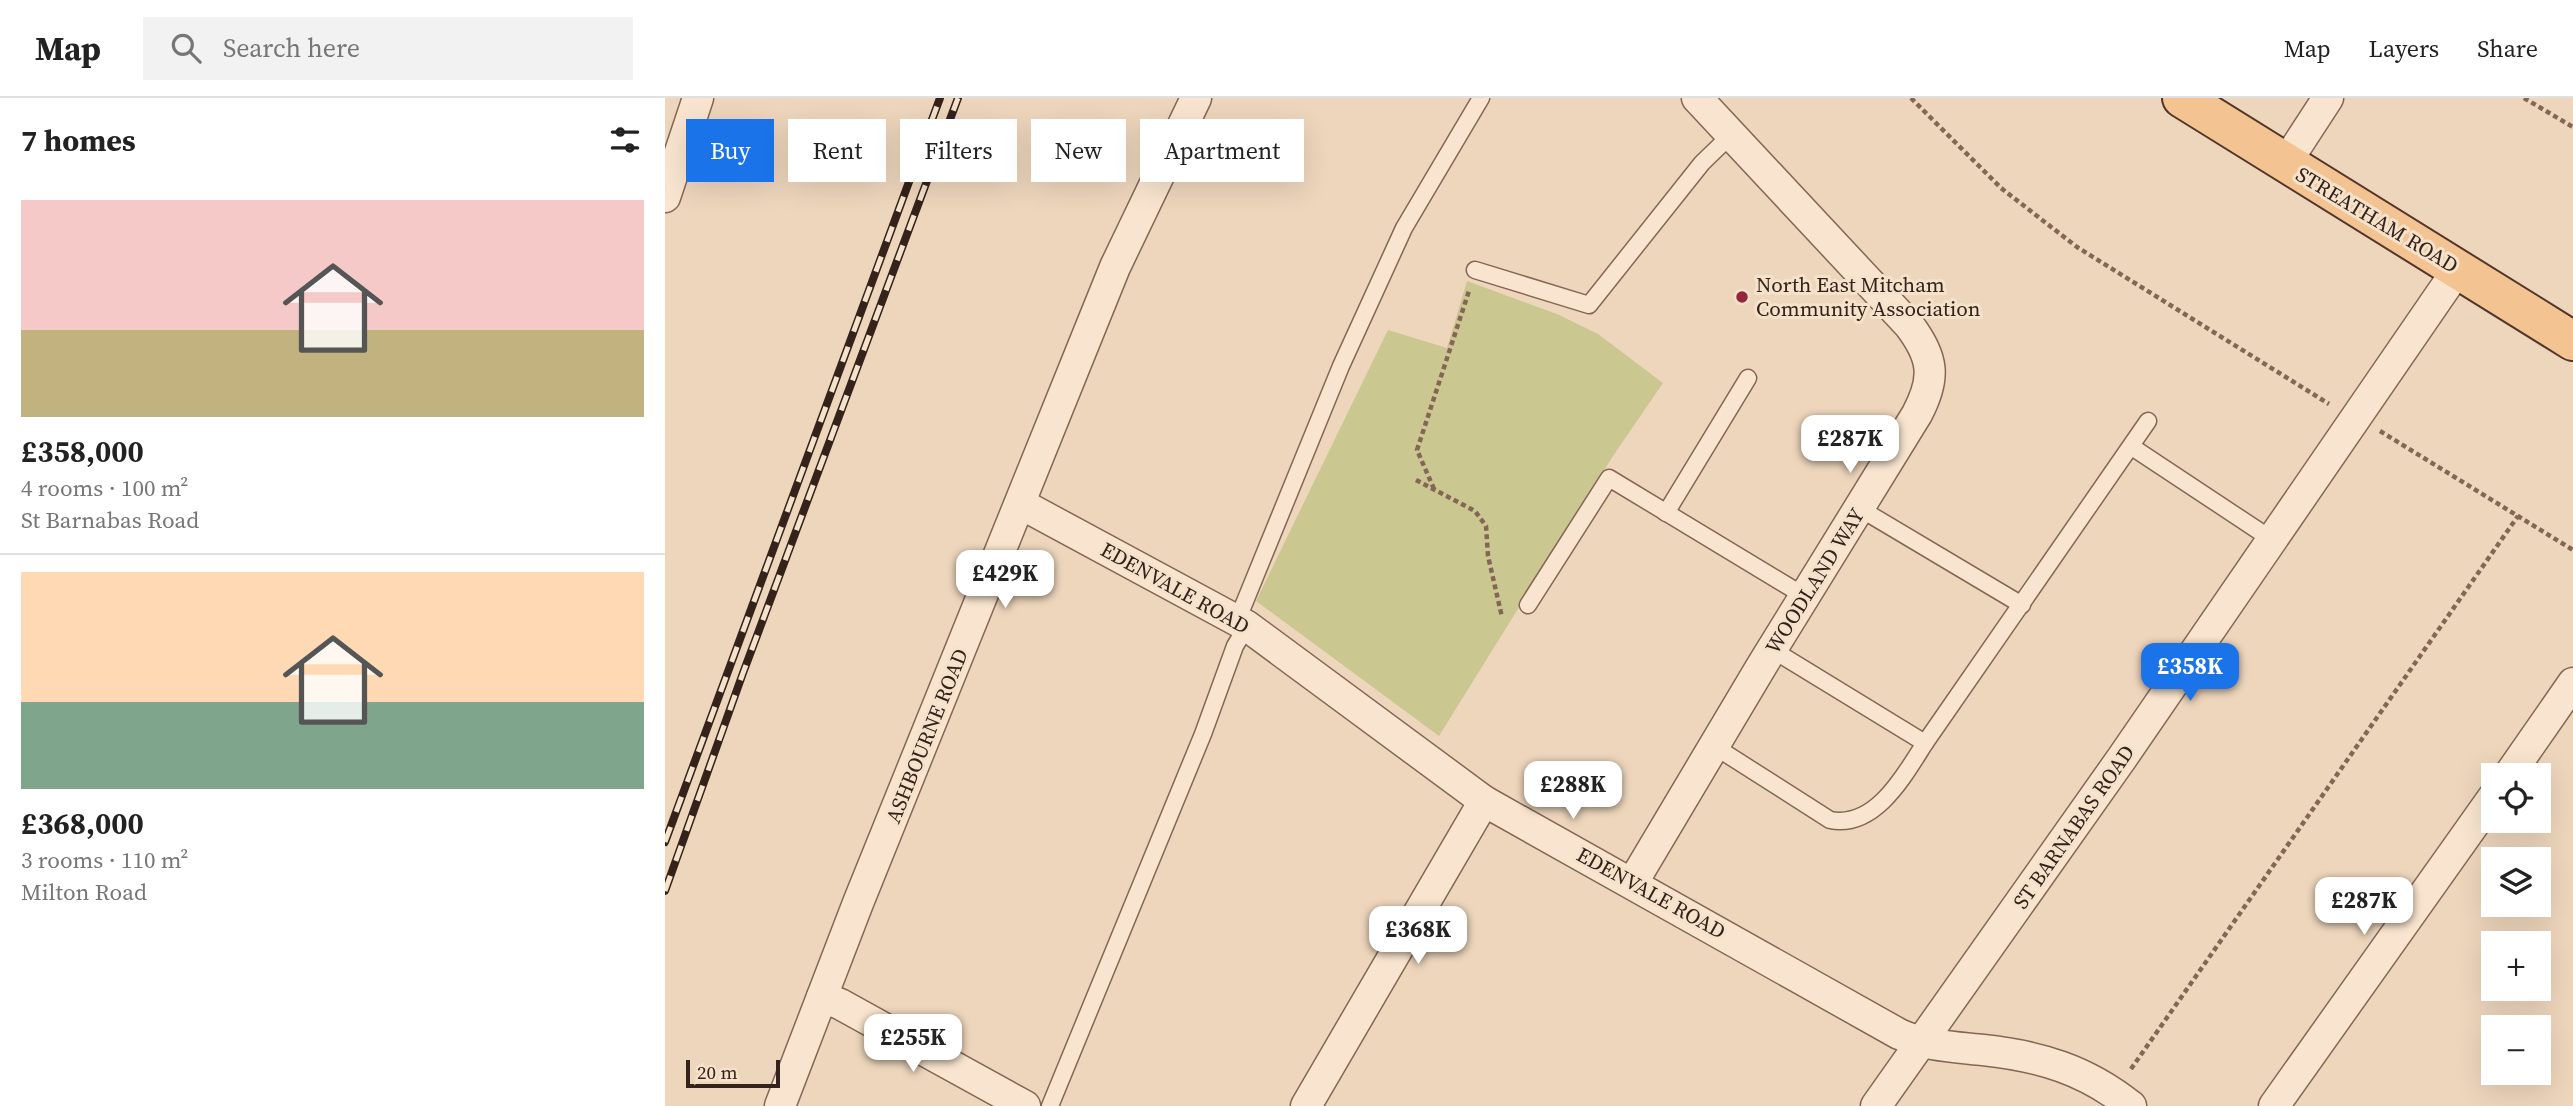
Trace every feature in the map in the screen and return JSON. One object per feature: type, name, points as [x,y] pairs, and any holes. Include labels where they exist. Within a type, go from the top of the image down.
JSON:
[{"type":"main road","name":"STREATHAM ROAD","points":[[2182,98],[2458,269],[2569,329]]},
{"type":"street","points":[[665,197],[698,98]]},
{"type":"street","name":"ASHBOURNE ROAD","points":[[780,1106],[1115,267],[1196,98]]},
{"type":"street","name":"WOODLAND WAY","points":[[1633,883],[1928,394],[1932,378],[1922,342],[1909,325],[1697,98]]},
{"type":"street","points":[[2285,164],[2328,98]]},
{"type":"street","name":"ST BARNABAS ROAD","points":[[1876,1106],[2122,758],[2458,269]]},
{"type":"street","name":"EDENVALE ROAD","points":[[1021,504],[1242,623],[1484,802],[1899,1034],[1921,1042],[2049,1061],[2087,1076],[2122,1099]]},
{"type":"street","points":[[2516,763],[2573,683]]},
{"type":"street","points":[[1306,1106],[1484,802]]},
{"type":"street","points":[[2274,1106],[2481,814]]},
{"type":"street","points":[[823,997],[841,1004],[1025,1106]]},
{"type":"lane","points":[[1050,1106],[1203,734],[1242,623],[1341,366],[1404,228],[1481,98]]},
{"type":"lane","points":[[1475,270],[1588,305],[1702,163],[1731,135]]},
{"type":"lane","points":[[1666,513],[1748,378]]},
{"type":"lane","points":[[1714,746],[1830,820],[1843,823],[1858,820],[1900,783],[2148,421]]},
{"type":"lane","points":[[2132,447],[2271,539]]},
{"type":"lane","points":[[1528,605],[1609,478],[1806,597]]},
{"type":"lane","points":[[1859,509],[2022,605]]},
{"type":"lane","points":[[1773,650],[1925,743]]},
{"type":"path","points":[[1911,98],[2001,188],[2077,247],[2309,392],[2356,417],[2573,550]]},
{"type":"path","points":[[2525,98],[2573,127]]},
{"type":"path","points":[[1434,489],[1417,450],[1475,270]]},
{"type":"path","points":[[1416,480],[1475,511],[1486,526],[1488,556],[1502,617]]},
{"type":"path","points":[[2122,1099],[2518,516]]},
{"type":"shaded area","points":[[1467,281],[1557,314],[1598,334],[1663,383],[1613,456],[1439,736],[1256,601],[1388,330],[1447,348]]},
{"type":"railway","points":[[665,842],[940,98]]},
{"type":"railway","points":[[665,891],[743,673],[958,98]]},
{"type":"place","name":"North East Mitcham Community Association","points":[[1742,297]]}]
